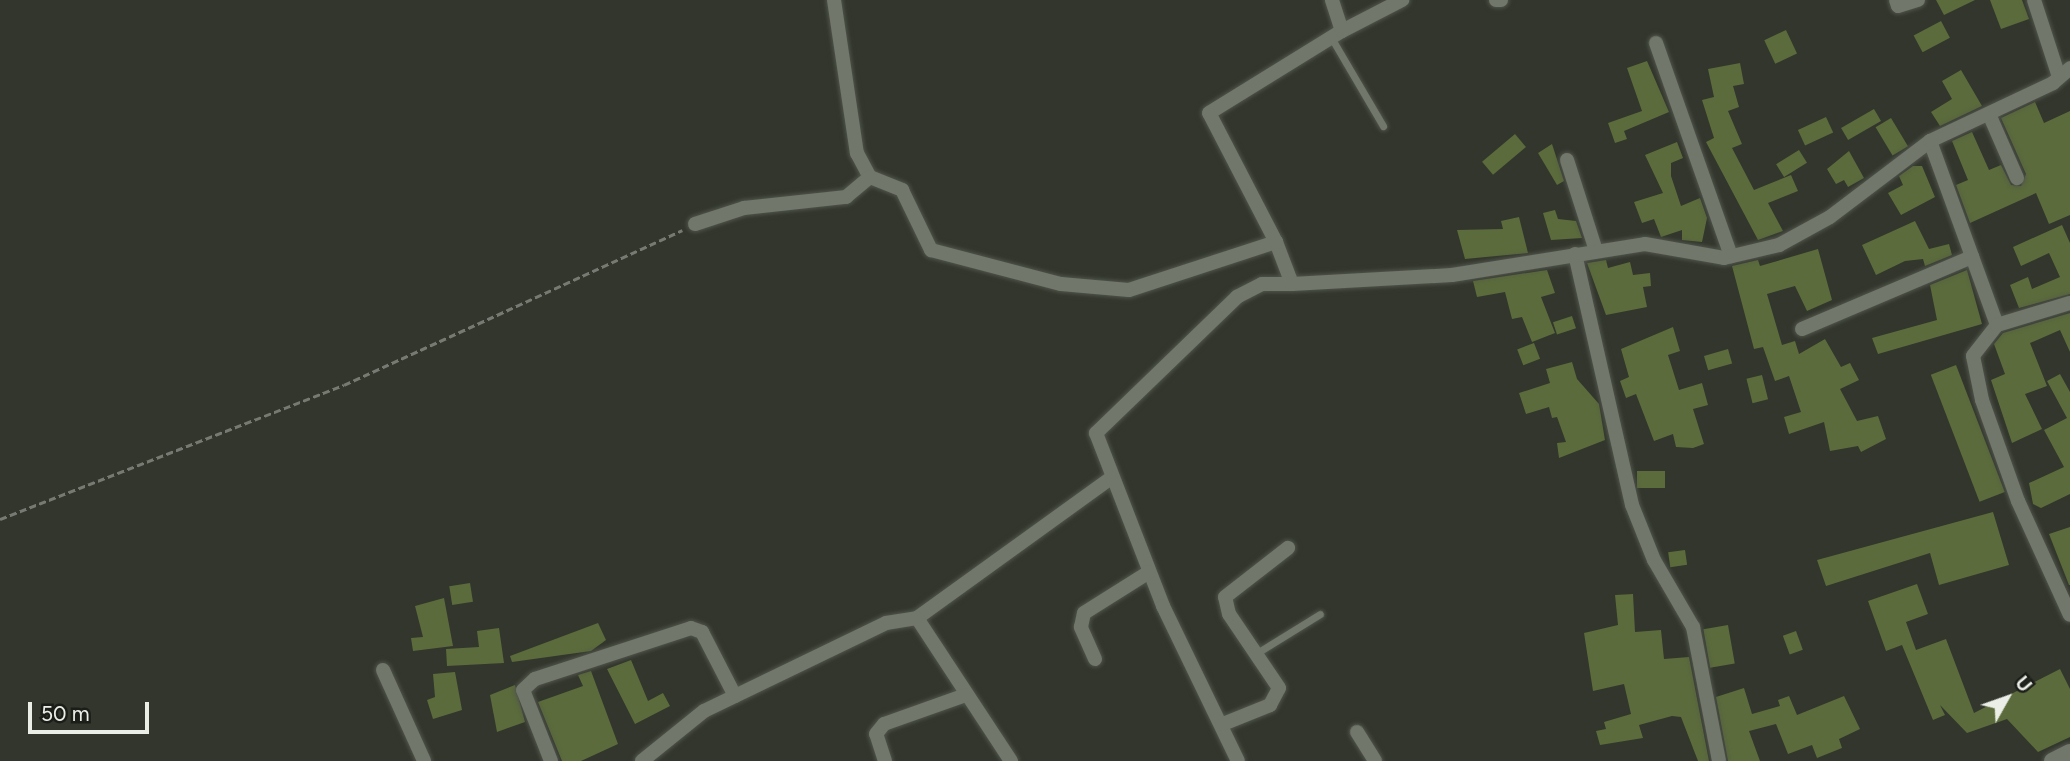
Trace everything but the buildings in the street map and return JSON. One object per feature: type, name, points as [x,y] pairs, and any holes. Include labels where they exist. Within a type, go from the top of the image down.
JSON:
[{"type":"street","points":[[834,0],[857,153],[870,177],[902,190],[926,247],[1061,284],[1151,287],[1276,242]]},
{"type":"street","points":[[1332,0],[1337,35]]},
{"type":"street","points":[[1292,281],[1276,242],[1209,113],[1337,35],[1402,0]]},
{"type":"street","points":[[1896,0],[1898,6],[1918,0]]},
{"type":"street","points":[[1238,761],[1223,724],[1149,572],[1111,478],[1096,433],[1110,413],[1237,297],[1262,284],[1452,275],[1575,254],[1658,244],[1731,256],[1805,233],[1930,141],[2066,76],[2034,0]]},
{"type":"street","points":[[1656,43],[1731,256]]},
{"type":"street","points":[[1989,114],[2017,178]]},
{"type":"street","points":[[1930,141],[1997,325]]},
{"type":"street","points":[[1567,160],[1596,251]]},
{"type":"street","points":[[695,224],[744,208],[846,197],[870,177]]},
{"type":"street","points":[[1575,254],[1632,505],[1654,560],[1693,627],[1719,761]]},
{"type":"street","points":[[1802,329],[1972,257]]},
{"type":"street","points":[[2070,303],[1997,325],[1976,347],[1973,367],[2018,501],[2070,615]]},
{"type":"street","points":[[648,759],[684,722],[886,623],[916,618],[1111,478]]},
{"type":"street","points":[[1223,724],[1277,697],[1276,680],[1229,614],[1226,597],[1288,548]]},
{"type":"street","points":[[1095,659],[1082,627],[1084,613],[1149,572]]},
{"type":"street","points":[[916,618],[1009,760]]},
{"type":"street","points":[[551,761],[523,690],[535,679],[691,628],[702,632],[735,696]]},
{"type":"street","points":[[383,670],[424,761]]},
{"type":"street","points":[[885,761],[876,734],[884,724],[966,695]]},
{"type":"street","points":[[1357,732],[1375,761]]},
{"type":"street","points":[[2053,761],[2070,752]]},
{"type":"lane","points":[[1337,35],[1383,126]]},
{"type":"lane","points":[[1257,653],[1320,614]]},
{"type":"path","points":[[0,519],[344,385],[695,224]]}]
